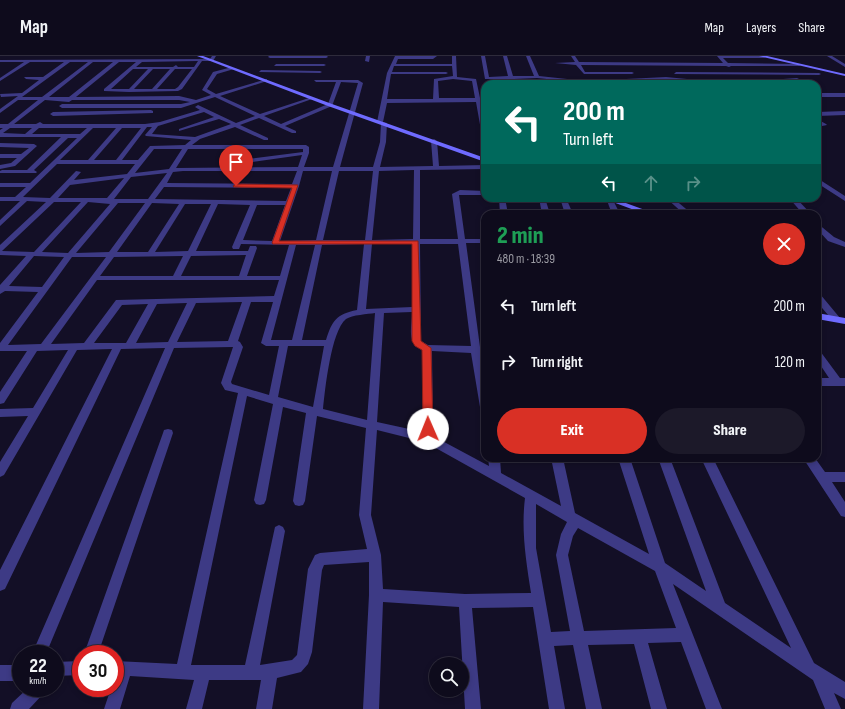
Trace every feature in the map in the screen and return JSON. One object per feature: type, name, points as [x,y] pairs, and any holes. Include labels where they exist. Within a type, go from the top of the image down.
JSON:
[{"type":"street","points":[[0,68],[19,56]]},
{"type":"street","points":[[0,80],[42,56]]},
{"type":"street","points":[[56,61],[63,56]]},
{"type":"street","points":[[77,60],[83,56]]},
{"type":"street","points":[[0,134],[43,99],[96,60],[104,56]]},
{"type":"street","points":[[26,136],[70,99],[126,56]]},
{"type":"street","points":[[156,60],[160,56]]},
{"type":"street","points":[[255,76],[261,71],[268,60],[326,56],[324,65],[313,88]]},
{"type":"street","points":[[361,313],[367,242],[376,169],[383,142],[382,123],[389,73],[397,57],[435,56]]},
{"type":"street","points":[[454,56],[454,75]]},
{"type":"street","points":[[483,56],[487,78]]},
{"type":"street","points":[[505,56],[512,80]]},
{"type":"street","points":[[528,56],[539,78]]},
{"type":"street","points":[[573,56],[585,73],[819,74]]},
{"type":"street","points":[[625,56],[631,63]]},
{"type":"street","points":[[652,56],[663,69]]},
{"type":"street","points":[[744,80],[719,57],[762,56],[845,75]]},
{"type":"street","points":[[791,56],[805,66]]},
{"type":"street","points":[[829,56],[845,66]]},
{"type":"street","points":[[419,57],[419,65]]},
{"type":"street","points":[[140,60],[106,90],[178,89],[195,68],[200,58]]},
{"type":"street","points":[[0,61],[181,60],[212,58],[232,68],[330,105],[481,159]]},
{"type":"street","points":[[0,111],[70,60]]},
{"type":"street","points":[[161,68],[170,60]]},
{"type":"street","points":[[153,90],[181,60]]},
{"type":"street","points":[[560,69],[556,61],[578,63],[799,65]]},
{"type":"street","points":[[838,61],[845,61]]},
{"type":"street","points":[[272,65],[324,65]]},
{"type":"street","points":[[393,65],[454,65]]},
{"type":"street","points":[[131,68],[195,68]]},
{"type":"street","points":[[129,90],[152,68]]},
{"type":"street","points":[[232,68],[215,73],[204,87],[204,90],[214,96],[294,132]]},
{"type":"street","points":[[261,71],[320,72]]},
{"type":"street","points":[[790,80],[830,72]]},
{"type":"street","points":[[389,73],[454,75],[469,78],[511,77],[552,80]]},
{"type":"street","points":[[0,74],[10,74]]},
{"type":"street","points":[[795,74],[801,79]]},
{"type":"street","points":[[436,100],[436,80],[454,75]]},
{"type":"street","points":[[562,75],[565,80]]},
{"type":"street","points":[[26,78],[45,78]]},
{"type":"street","points":[[469,78],[474,80],[481,115]]},
{"type":"street","points":[[53,114],[160,112],[265,80]]},
{"type":"street","points":[[625,80],[655,80]]},
{"type":"street","points":[[296,344],[321,242],[336,169],[361,82],[316,81]]},
{"type":"street","points":[[280,126],[330,105],[339,81]]},
{"type":"street","points":[[7,90],[29,90]]},
{"type":"street","points":[[1,95],[24,94]]},
{"type":"street","points":[[821,95],[845,95]]},
{"type":"street","points":[[0,400],[113,254],[162,185],[187,146],[195,139],[260,116],[309,96]]},
{"type":"street","points":[[0,101],[43,99],[182,98],[196,102]]},
{"type":"street","points":[[386,101],[478,100]]},
{"type":"street","points":[[190,103],[265,139],[257,147]]},
{"type":"street","points":[[62,106],[181,106]]},
{"type":"street","points":[[0,126],[145,126],[156,125],[204,110]]},
{"type":"street","points":[[59,135],[81,113]]},
{"type":"street","points":[[821,114],[845,113]]},
{"type":"street","points":[[181,130],[219,117]]},
{"type":"street","points":[[156,125],[148,135],[195,139]]},
{"type":"street","points":[[118,161],[145,126]]},
{"type":"street","points":[[17,199],[57,162],[91,127]]},
{"type":"street","points":[[90,161],[120,127]]},
{"type":"street","points":[[0,134],[26,136],[83,136]]},
{"type":"street","points":[[29,172],[67,135]]},
{"type":"street","points":[[434,141],[436,168]]},
{"type":"street","points":[[0,145],[34,145],[11,167],[0,167]]},
{"type":"street","points":[[0,348],[112,202],[130,175],[152,147],[306,147],[306,153],[296,186],[275,243]]},
{"type":"street","points":[[235,166],[306,153]]},
{"type":"street","points":[[0,156],[23,156]]},
{"type":"street","points":[[57,162],[140,162]]},
{"type":"street","points":[[68,183],[172,170],[235,166],[301,169],[417,169],[481,167]]},
{"type":"street","points":[[417,169],[416,341],[418,344],[427,348],[480,350]]},
{"type":"street","points":[[0,172],[46,172]]},
{"type":"street","points":[[0,250],[52,200],[78,172]]},
{"type":"street","points":[[821,183],[845,199]]},
{"type":"street","points":[[0,185],[33,185]]},
{"type":"street","points":[[162,185],[296,186]]},
{"type":"street","points":[[481,193],[455,193],[481,361]]},
{"type":"street","points":[[0,199],[85,202],[289,203]]},
{"type":"street","points":[[0,224],[26,199]]},
{"type":"street","points":[[1,289],[85,202]]},
{"type":"street","points":[[150,254],[183,202]]},
{"type":"street","points":[[625,202],[643,210]]},
{"type":"street","points":[[674,202],[683,210]]},
{"type":"street","points":[[796,202],[803,210]]},
{"type":"street","points":[[175,278],[215,203]]},
{"type":"street","points":[[233,254],[254,203]]},
{"type":"street","points":[[0,211],[13,211]]},
{"type":"street","points":[[821,229],[830,238],[845,245]]},
{"type":"street","points":[[239,242],[293,243],[481,241]]},
{"type":"street","points":[[242,278],[256,242]]},
{"type":"street","points":[[293,243],[276,299],[266,343],[329,343]]},
{"type":"street","points":[[0,253],[70,255],[251,254]]},
{"type":"street","points":[[95,278],[283,278]]},
{"type":"street","points":[[1,289],[43,290]]},
{"type":"street","points":[[88,346],[117,303],[122,301],[192,302],[276,299]]},
{"type":"street","points":[[232,344],[247,300]]},
{"type":"street","points":[[821,300],[841,320]]},
{"type":"street","points":[[0,584],[123,346],[154,301]]},
{"type":"street","points":[[43,645],[171,346],[192,302]]},
{"type":"street","points":[[299,501],[315,411],[329,343],[335,324],[343,316],[361,313],[417,309]]},
{"type":"street","points":[[371,709],[376,596],[375,555],[365,515],[380,312]]},
{"type":"street","points":[[821,317],[841,320]]},
{"type":"street","points":[[0,348],[237,344],[238,347],[226,383],[229,387],[242,392],[315,411],[428,438],[660,567],[720,609],[845,691]]},
{"type":"street","points":[[260,500],[284,344]]},
{"type":"street","points":[[0,472],[75,346]]},
{"type":"street","points":[[427,348],[428,438]]},
{"type":"street","points":[[821,357],[841,382]]},
{"type":"street","points":[[821,382],[841,382]]},
{"type":"street","points":[[182,673],[242,392]]},
{"type":"street","points":[[0,413],[37,412]]},
{"type":"street","points":[[94,645],[168,433]]},
{"type":"street","points":[[494,462],[496,475]]},
{"type":"street","points":[[558,462],[572,518],[562,555],[594,709]]},
{"type":"street","points":[[625,462],[660,567],[714,709]]},
{"type":"street","points":[[665,462],[720,609]]},
{"type":"street","points":[[709,462],[833,709]]},
{"type":"street","points":[[812,462],[845,512]]},
{"type":"street","points":[[821,477],[845,477]]},
{"type":"street","points":[[531,496],[529,513],[530,548],[557,709]]},
{"type":"street","points":[[251,672],[279,531]]},
{"type":"street","points":[[124,668],[182,673],[203,673],[270,672],[296,667],[303,659],[315,569],[320,559],[375,555]]},
{"type":"street","points":[[376,596],[465,601],[539,600]]},
{"type":"street","points":[[465,601],[473,709]]},
{"type":"street","points":[[545,639],[580,636],[686,635]]},
{"type":"street","points":[[639,636],[659,709]]},
{"type":"street","points":[[0,672],[12,673]]},
{"type":"street","points":[[264,709],[270,672]]},
{"type":"street","points":[[194,709],[203,673]]},
{"type":"street","points":[[18,709],[30,697]]},
{"type":"street","points":[[112,709],[114,697]]},
{"type":"route","points":[[236,186],[296,186],[275,243],[416,242],[416,341],[422,347],[427,348],[428,429]]}]
